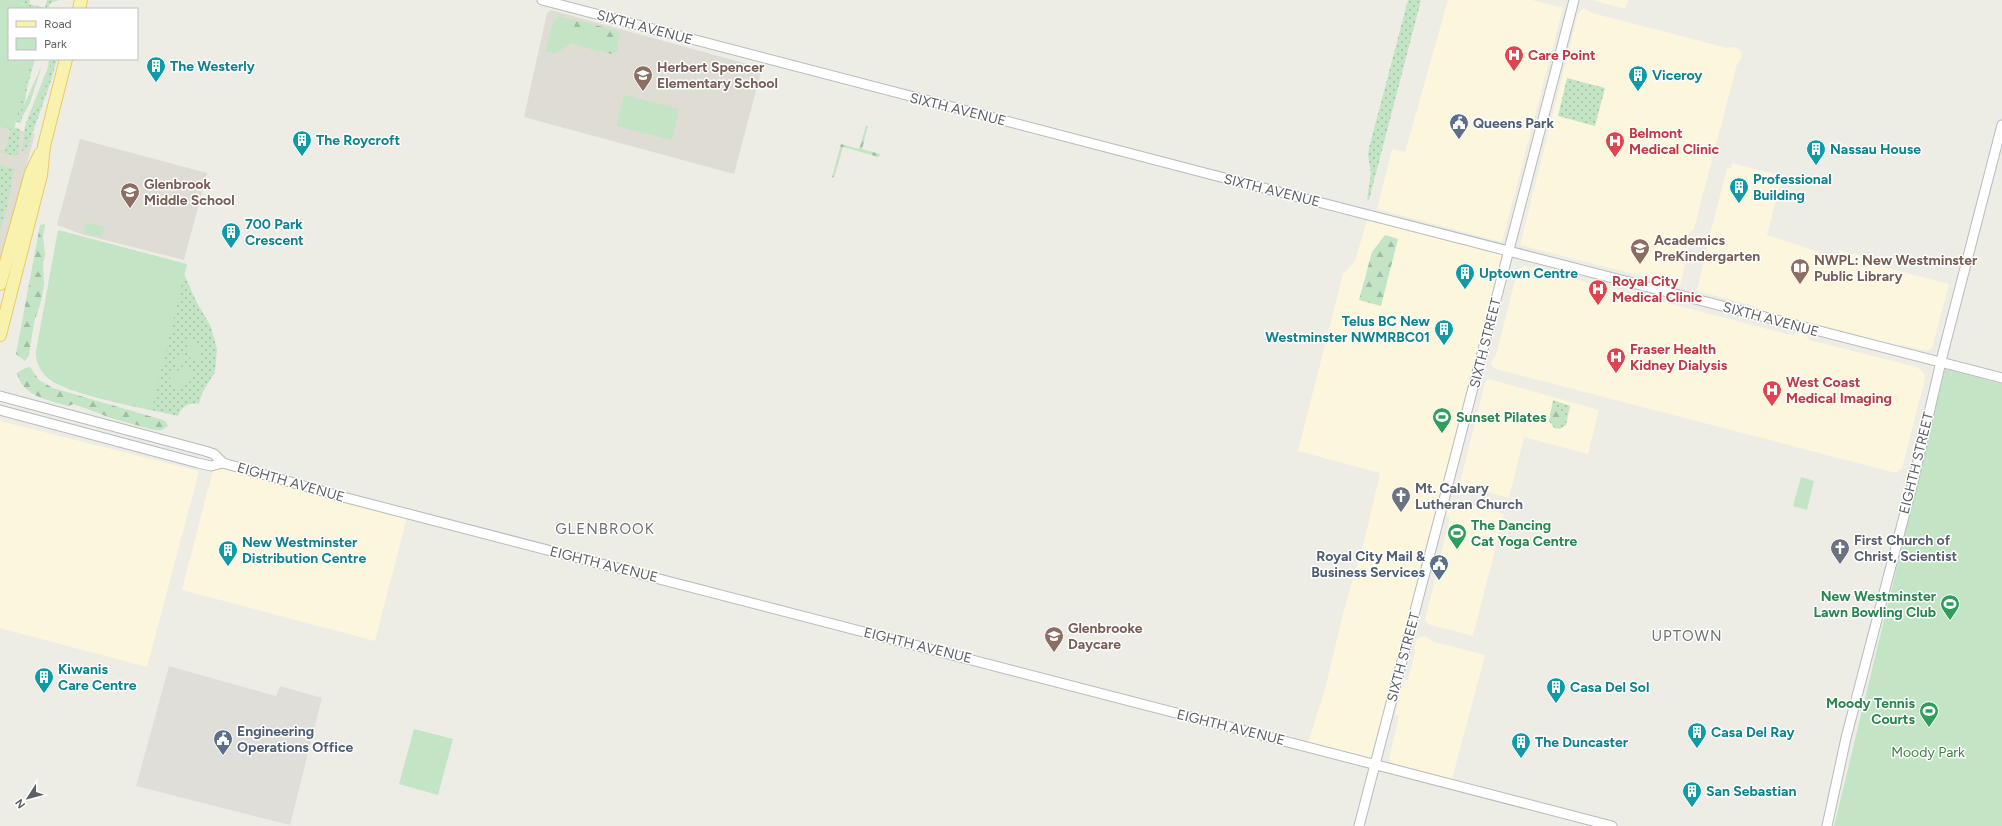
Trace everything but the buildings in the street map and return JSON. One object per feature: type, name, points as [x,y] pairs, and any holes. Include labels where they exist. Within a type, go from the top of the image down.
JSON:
[{"type":"main road","points":[[0,335],[41,175],[44,146],[66,60]]},
{"type":"main road","points":[[0,284],[31,173],[44,146]]},
{"type":"street","name":"SIXTH AVENUE","points":[[542,0],[2002,378]]},
{"type":"street","name":"SIXTH STREET","points":[[1360,826],[1574,0]]},
{"type":"street","name":"EIGHTH STREET","points":[[1827,826],[1846,738],[1913,482],[1941,362],[2002,125]]},
{"type":"street","name":"EIGHTH AVENUE","points":[[0,396],[214,454],[223,463],[343,497],[1612,826]]},
{"type":"street","name":"EIGHTH AVENUE","points":[[0,410],[207,465],[212,466],[223,463]]},
{"type":"street","points":[[121,443],[125,429]]},
{"type":"shaded area","points":[[1448,0],[1532,0],[1563,8],[1502,242],[1377,209],[1392,149],[1405,152]]},
{"type":"shaded area","points":[[1592,0],[1628,0],[1625,9]]},
{"type":"shaded area","points":[[1584,8],[1592,13],[1727,48],[1733,47],[1739,49],[1742,53],[1741,59],[1737,64],[1694,229],[1690,232],[1687,239],[1690,243],[1680,286],[1520,245],[1578,14]]},
{"type":"shaded area","name":"Herbert Spencer Elementary School","points":[[551,10],[762,68],[734,174],[524,117],[547,13]]},
{"type":"shaded area","points":[[0,125],[35,134],[0,264]]},
{"type":"shaded area","name":"Glenbrook Middle School","points":[[80,139],[207,173],[184,260],[81,234],[57,225]]},
{"type":"shaded area","points":[[1732,163],[1782,176],[1767,235],[1819,252],[1819,259],[1825,266],[1831,267],[1837,263],[1840,257],[1839,250],[1877,260],[1876,265],[1949,284],[1932,348],[1927,351],[1902,345],[1897,346],[1813,323],[1809,324],[1757,311],[1754,306],[1697,291],[1708,245],[1711,244],[1712,237],[1710,234],[1727,169],[1731,168]]},
{"type":"shaded area","points":[[1369,214],[1508,251],[1375,765],[1307,746],[1324,693],[1343,614],[1366,534],[1380,473],[1298,451],[1343,274],[1355,261]]},
{"type":"shaded area","points":[[1525,266],[1791,335],[1801,333],[1806,335],[1809,340],[1917,367],[1924,373],[1925,379],[1902,468],[1897,472],[1892,472],[1496,369],[1492,366],[1491,362],[1496,355],[1518,269]]},
{"type":"shaded area","points":[[1489,379],[1599,410],[1588,454],[1524,437],[1509,498],[1471,487],[1466,489],[1464,488],[1460,483],[1485,383]]},
{"type":"shaded area","points":[[0,421],[199,471],[147,667],[0,628]]},
{"type":"shaded area","points":[[214,466],[407,517],[375,641],[182,590]]},
{"type":"shaded area","points":[[1458,500],[1504,514],[1473,636],[1430,625],[1425,620],[1450,517],[1447,516],[1447,506],[1454,506]]},
{"type":"shaded area","points":[[1424,636],[1434,642],[1485,655],[1452,779],[1394,764],[1389,759],[1399,715],[1395,715],[1404,680],[1408,680],[1415,653],[1414,644],[1417,639]]},
{"type":"shaded area","points":[[169,666],[276,696],[280,686],[322,698],[290,825],[136,786]]},
{"type":"green space","points":[[0,0],[21,0],[21,4],[36,8],[8,8],[8,60],[32,60],[14,129],[0,125]]},
{"type":"green space","points":[[17,0],[30,0],[29,4],[45,8],[29,8]]},
{"type":"green space","points":[[47,0],[59,0],[51,3],[48,8],[45,8]]},
{"type":"green space","points":[[1408,0],[1421,0],[1369,200],[1367,199],[1371,173],[1368,155],[1369,148]]},
{"type":"green space","points":[[558,16],[616,30],[620,34],[617,42],[618,50],[612,54],[603,52],[602,44],[554,41],[551,29]]},
{"type":"green space","points":[[554,21],[605,35],[601,52],[571,43],[555,54],[545,51]]},
{"type":"green space","points":[[29,60],[35,60],[27,88],[21,123],[13,121]]},
{"type":"green space","points":[[49,60],[51,60],[44,92],[38,105],[29,115],[48,67]]},
{"type":"green space","points":[[51,60],[57,60],[52,78],[28,146],[22,152],[25,126],[29,115],[34,111],[43,92]]},
{"type":"green space","points":[[42,65],[30,103],[22,117],[24,105]]},
{"type":"green space","points":[[1567,78],[1605,88],[1595,126],[1558,116]]},
{"type":"green space","points":[[624,95],[679,109],[672,140],[617,126]]},
{"type":"green space","points":[[0,123],[20,129],[18,154],[15,156],[0,152],[0,150],[5,151],[11,130],[0,127]]},
{"type":"green space","points":[[866,126],[868,126],[862,149],[880,154],[879,157],[843,147],[834,178],[832,177],[841,144],[859,149]]},
{"type":"green space","points":[[0,164],[6,167],[14,168],[8,202],[0,231]]},
{"type":"green space","points":[[86,223],[104,227],[102,237],[84,233]]},
{"type":"green space","points":[[45,224],[43,237],[45,255],[43,264],[44,285],[41,302],[34,322],[29,356],[25,361],[16,354],[40,225]]},
{"type":"green space","points":[[58,230],[187,264],[152,410],[97,397],[68,388],[48,378],[41,369],[38,363],[36,351]]},
{"type":"green space","points":[[1385,235],[1398,239],[1381,306],[1359,300],[1372,252]]},
{"type":"green space","points":[[187,264],[184,274],[196,301],[211,327],[217,349],[215,372],[202,393],[199,404],[186,406],[181,410],[178,416],[90,396],[58,384],[48,378],[43,372],[38,363],[36,351]]},
{"type":"green space","points":[[190,340],[196,341],[200,350],[199,359],[196,362],[188,356],[187,353],[187,346]]},
{"type":"green space","points":[[179,355],[183,357],[185,361],[183,365],[179,367],[175,365],[173,361],[175,357]]},
{"type":"green space","points":[[30,367],[39,380],[53,388],[163,420],[168,426],[162,430],[154,430],[111,418],[74,404],[68,406],[44,399],[30,392],[20,381],[17,373]]},
{"type":"green space","points":[[186,368],[192,370],[192,379],[179,389],[173,388],[169,383],[170,377],[177,371]]},
{"type":"green space","name":"Moody Park","points":[[1945,369],[2002,384],[2002,826],[1834,826]]},
{"type":"green space","points":[[1553,400],[1570,406],[1566,425],[1560,429],[1554,428],[1549,421]]},
{"type":"green space","points":[[1555,406],[1557,406],[1564,419],[1563,423],[1557,427],[1553,426],[1551,418],[1552,410]]},
{"type":"green space","points":[[1801,477],[1814,481],[1807,510],[1793,506]]},
{"type":"green space","points":[[414,729],[453,739],[438,795],[399,784]]},
{"type":"place","name":"Care Point","points":[[1514,72]]},
{"type":"place","name":"The Westerly","points":[[156,83]]},
{"type":"place","name":"Herbert Spencer Elementary School","points":[[643,92]]},
{"type":"place","name":"Viceroy","points":[[1638,92]]},
{"type":"place","name":"Queens Park","points":[[1459,140]]},
{"type":"place","name":"The Roycroft","points":[[302,157]]},
{"type":"place","name":"Belmont Medical Clinic","points":[[1615,158]]},
{"type":"place","name":"Nassau House","points":[[1816,166]]},
{"type":"place","name":"Professional Building","points":[[1739,204]]},
{"type":"place","name":"Glenbrook Middle School","points":[[130,209]]},
{"type":"place","name":"700 Park Crescent","points":[[231,249]]},
{"type":"place","name":"Academics PreKindergarten","points":[[1640,265]]},
{"type":"place","name":"NWPL: New Westminster Public Library","points":[[1800,285]]},
{"type":"place","name":"Uptown Centre","points":[[1465,290]]},
{"type":"place","name":"Royal City Medical Clinic","points":[[1598,306]]},
{"type":"place","name":"Telus BC New Westminster NWMRBC01","points":[[1444,346]]},
{"type":"place","name":"Fraser Health Kidney Dialysis","points":[[1616,374]]},
{"type":"place","name":"West Coast Medical Imaging","points":[[1772,407]]},
{"type":"place","name":"Sunset Pilates","points":[[1442,434]]},
{"type":"place","name":"Mt. Calvary Lutheran Church","points":[[1401,513]]},
{"type":"place","name":"The Dancing Cat Yoga Centre","points":[[1457,550]]},
{"type":"place","name":"First Church of Christ, Scientist","points":[[1840,565]]},
{"type":"place","name":"New Westminster Distribution Centre","points":[[228,567]]},
{"type":"place","name":"Royal City Mail & Business Services","points":[[1439,581]]},
{"type":"place","name":"New Westminster Lawn Bowling Club","points":[[1950,621]]},
{"type":"place","name":"Glenbrooke Daycare","points":[[1054,653]]},
{"type":"place","name":"Kiwanis Care Centre","points":[[44,694]]},
{"type":"place","name":"Casa Del Sol","points":[[1556,704]]},
{"type":"place","name":"Moody Tennis Courts","points":[[1929,728]]},
{"type":"place","name":"Casa Del Ray","points":[[1697,749]]},
{"type":"place","name":"Engineering Operations Office","points":[[223,756]]},
{"type":"place","name":"The Duncaster","points":[[1521,759]]},
{"type":"place","name":"San Sebastian","points":[[1692,808]]},
{"type":"district","name":"GLENBROOK","points":[[605,529]]},
{"type":"district","name":"UPTOWN","points":[[1687,636]]}]
